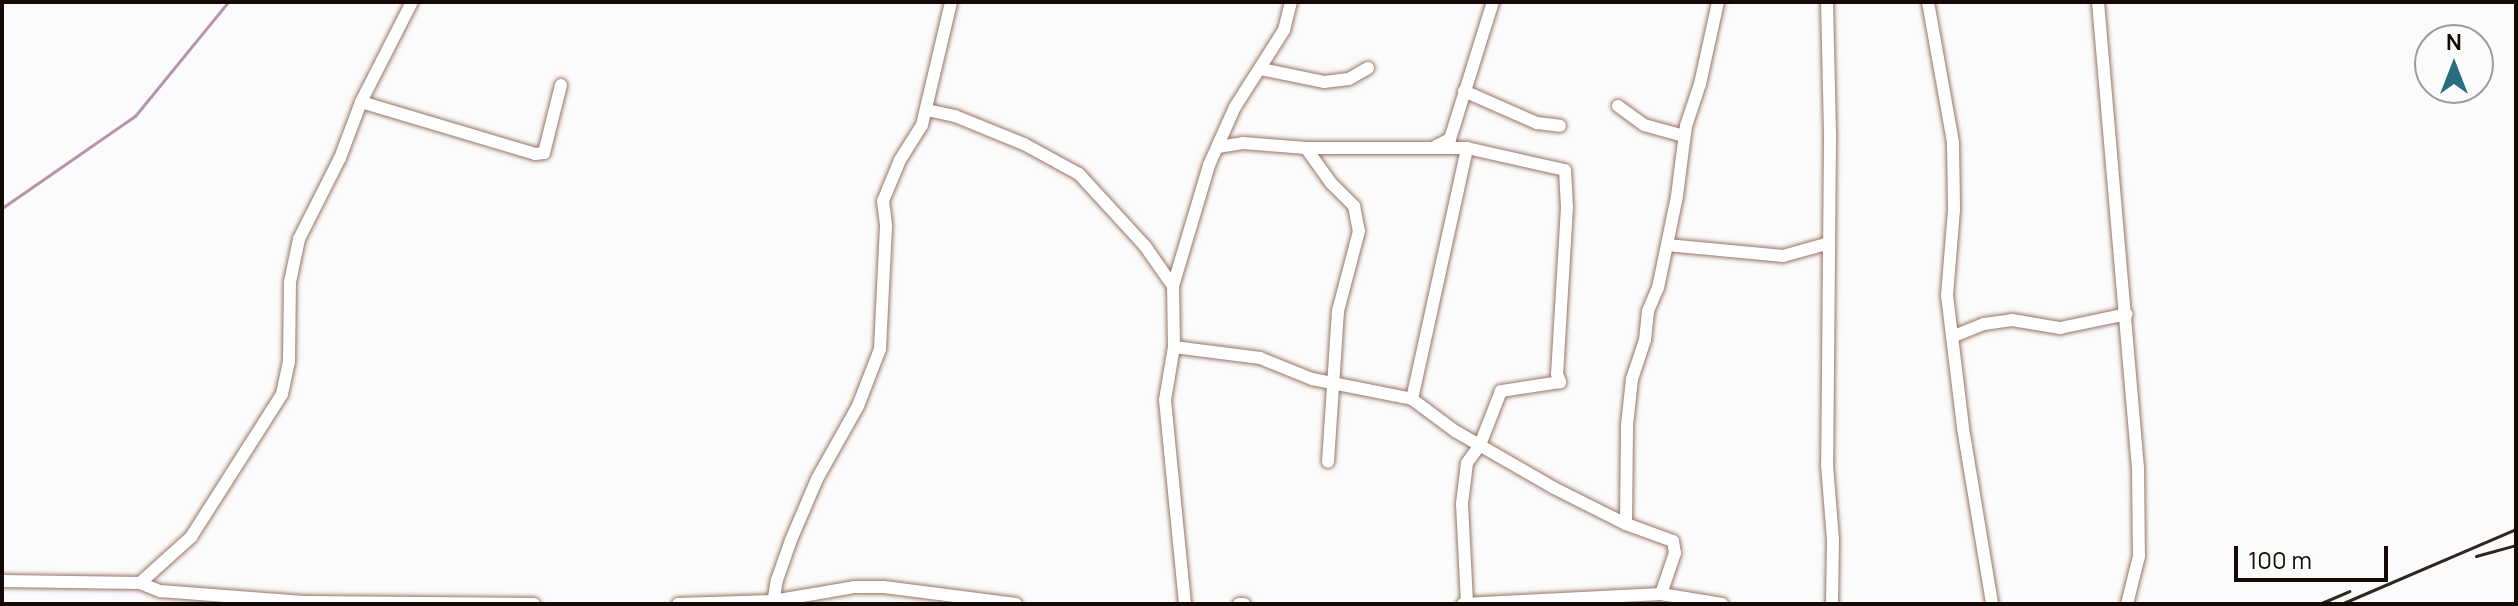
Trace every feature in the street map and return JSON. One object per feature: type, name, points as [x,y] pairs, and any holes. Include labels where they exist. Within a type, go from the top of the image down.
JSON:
[{"type":"street","points":[[140,583],[191,537],[282,394],[289,362],[290,282],[299,239],[340,158],[361,102],[412,2]]},
{"type":"street","points":[[773,602],[791,540],[817,479],[858,406],[880,349],[886,225],[883,201],[927,110],[951,2]]},
{"type":"street","points":[[1185,604],[1165,400],[1174,347],[1173,286],[1190,236],[1200,186],[1235,107],[1284,30],[1291,2]]},
{"type":"street","points":[[1433,148],[1450,139],[1493,2]]},
{"type":"street","points":[[1626,524],[1627,425],[1632,379],[1667,245],[1684,136],[1700,84],[1718,2]]},
{"type":"street","points":[[1827,2],[1830,139],[1826,244],[1832,604]]},
{"type":"street","points":[[1928,2],[1953,143],[1954,210],[1947,295],[1963,428],[1992,604]]},
{"type":"street","points":[[2098,2],[2138,467],[2139,556],[2127,604]]},
{"type":"street","points":[[1261,69],[1324,82],[1349,79],[1368,68]]},
{"type":"street","points":[[361,102],[535,154],[544,153],[561,85]]},
{"type":"street","points":[[1464,91],[1537,123],[1560,126]]},
{"type":"street","points":[[1618,106],[1644,125],[1684,136]]},
{"type":"street","points":[[927,110],[999,133],[1055,158],[1079,174],[1145,246],[1173,286]]},
{"type":"street","points":[[1218,147],[1243,143],[1306,148],[1467,148],[1563,168],[1567,182],[1557,374],[1560,382],[1501,391],[1480,445],[1467,463],[1463,480],[1466,604],[1661,594],[1722,604]]},
{"type":"street","points":[[1306,148],[1331,183],[1354,206],[1359,231],[1338,311],[1328,462]]},
{"type":"street","points":[[1412,399],[1467,148]]},
{"type":"street","points":[[1667,245],[1783,256],[1826,244]]},
{"type":"street","points":[[1954,336],[1984,324],[2012,320],[2060,328],[2127,314]]},
{"type":"street","points":[[1174,347],[1260,358],[1312,379],[1412,399],[1480,445],[1626,524],[1673,541],[1675,553],[1661,594]]},
{"type":"street","points":[[2,581],[140,583],[160,591],[179,604]]},
{"type":"street","points":[[678,604],[773,602],[854,587],[884,587],[1016,604]]},
{"type":"street","points":[[160,591],[304,602],[534,604]]},
{"type":"waterway","points":[[2,208],[135,116],[228,2]]},
{"type":"railway","points":[[2341,604],[2516,529]]},
{"type":"railway","points":[[2476,556],[2516,545]]},
{"type":"railway","points":[[2319,604],[2349,591]]}]
